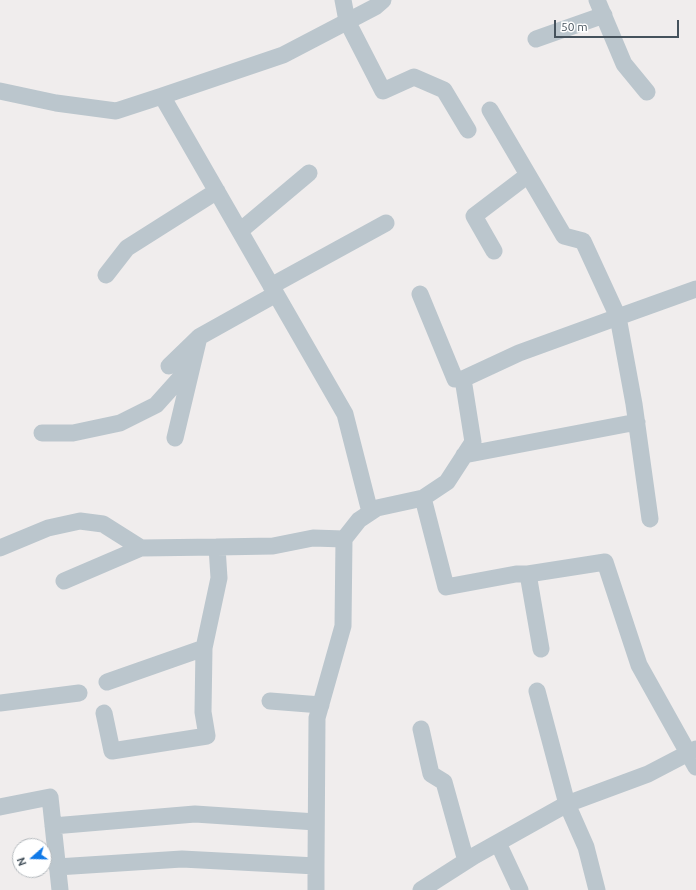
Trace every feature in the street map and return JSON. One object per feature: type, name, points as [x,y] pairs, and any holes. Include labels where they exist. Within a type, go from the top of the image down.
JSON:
[{"type":"street","points":[[343,0],[347,21],[383,91],[414,77],[444,90],[468,130]]},
{"type":"street","points":[[1,95],[116,111],[283,55],[375,6],[383,0]]},
{"type":"street","points":[[536,39],[601,8],[624,64],[647,92]]},
{"type":"street","points":[[162,96],[344,414],[370,512]]},
{"type":"street","points":[[490,110],[564,236],[583,241],[618,317],[637,422],[650,519]]},
{"type":"street","points":[[240,231],[309,173]]},
{"type":"street","points":[[494,251],[474,216],[528,175]]},
{"type":"street","points":[[106,275],[127,248],[217,191]]},
{"type":"street","points":[[169,366],[199,337],[386,223]]},
{"type":"street","points":[[420,294],[455,380],[463,379],[519,353],[696,289]]},
{"type":"street","points":[[175,438],[199,337]]},
{"type":"street","points":[[42,433],[73,433],[120,423],[156,405],[192,364]]},
{"type":"street","points":[[316,890],[317,718],[342,626],[344,539],[359,520],[376,508],[423,498],[447,482],[473,442],[463,379]]},
{"type":"street","points":[[464,455],[637,422]]},
{"type":"street","points":[[421,890],[498,843],[567,804],[694,756],[639,666],[605,562],[528,574],[516,574],[446,587],[423,498]]},
{"type":"street","points":[[0,548],[48,528],[80,521],[103,524],[141,548]]},
{"type":"street","points":[[64,581],[141,548],[273,546],[313,538],[344,539]]},
{"type":"street","points":[[104,713],[112,751],[207,736],[203,712],[204,648],[219,578],[217,547]]},
{"type":"street","points":[[528,574],[541,649]]},
{"type":"street","points":[[107,682],[204,648]]},
{"type":"street","points":[[537,691],[567,804],[586,847],[597,890]]},
{"type":"street","points":[[0,702],[79,693]]},
{"type":"street","points":[[270,701],[321,705]]},
{"type":"street","points":[[420,730],[431,774],[444,782],[466,862]]},
{"type":"street","points":[[0,807],[50,796],[60,890]]},
{"type":"street","points":[[53,826],[195,814],[316,822]]},
{"type":"street","points":[[498,843],[520,890]]},
{"type":"street","points":[[57,867],[182,859],[316,866]]}]
